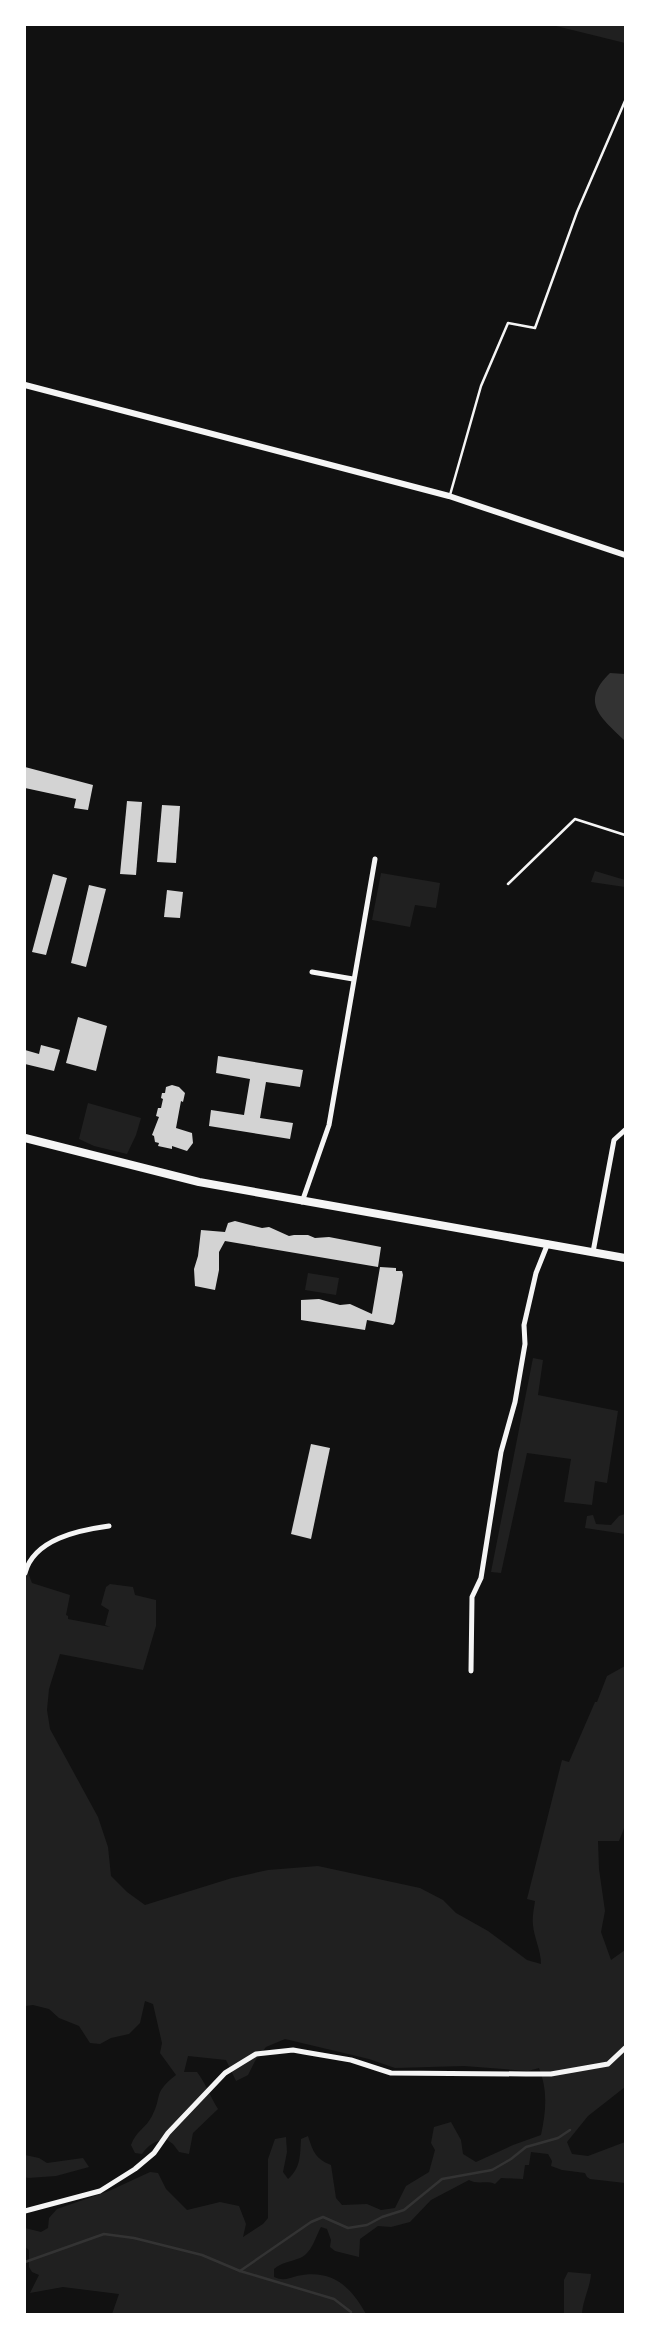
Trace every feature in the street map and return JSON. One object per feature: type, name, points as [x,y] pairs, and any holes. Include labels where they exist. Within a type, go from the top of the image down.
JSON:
[{"type":"main road","points":[[25,1138],[199,1182],[302,1202],[548,1243],[625,1258]]},
{"type":"street","points":[[25,385],[450,496],[625,555]]},
{"type":"street","points":[[302,1202],[329,1125],[375,860]]},
{"type":"street","points":[[312,972],[353,979]]},
{"type":"street","points":[[593,1252],[614,1140],[625,1130]]},
{"type":"street","points":[[470,1671],[472,1598],[481,1578],[501,1452],[515,1402],[525,1344],[524,1325],[536,1273],[548,1243]]},
{"type":"street","points":[[25,1573],[35,1553],[44,1546],[84,1530],[108,1526]]},
{"type":"street","points":[[25,2211],[100,2191],[135,2169],[154,2153],[168,2133],[225,2073],[256,2054],[299,2051],[351,2060],[391,2073],[551,2074],[608,2064],[625,2048]]},
{"type":"lane","points":[[450,496],[481,386],[508,323],[535,328],[577,212],[625,101]]},
{"type":"lane","points":[[508,884],[574,819],[625,835]]},
{"type":"shaded area","points":[[552,25],[625,25],[625,43]]},
{"type":"shaded area","points":[[610,673],[625,674],[625,741],[602,717],[597,710],[595,702],[596,693]]},
{"type":"shaded area","points":[[595,871],[625,880],[625,887],[591,882]]},
{"type":"shaded area","points":[[381,873],[440,883],[436,908],[415,905],[410,927],[372,920]]},
{"type":"shaded area","points":[[88,1103],[141,1118],[136,1135],[127,1154],[94,1146],[79,1139]]},
{"type":"shaded area","points":[[308,1273],[339,1278],[336,1295],[305,1290]]},
{"type":"shaded area","points":[[533,1358],[543,1360],[538,1395],[618,1411],[607,1483],[595,1481],[592,1505],[564,1502],[571,1459],[527,1453],[501,1573],[491,1572]]},
{"type":"shaded area","points":[[625,1514],[625,1534],[585,1528],[587,1516],[593,1515],[596,1524],[611,1525],[619,1516]]},
{"type":"shaded area","points":[[25,1565],[32,1583],[70,1595],[66,1615],[68,1619],[110,1627],[105,1625],[109,1610],[101,1605],[106,1587],[110,1584],[133,1587],[135,1595],[156,1600],[156,1626],[143,1670],[60,1654],[49,1689],[47,1710],[50,1729],[98,1817],[108,1847],[111,1876],[127,1892],[145,1905],[232,1878],[268,1870],[318,1866],[420,1888],[443,1900],[456,1913],[488,1931],[527,1960],[541,1964],[533,1925],[535,1901],[527,1899],[562,1760],[569,1762],[607,1676],[625,1666],[625,1826],[619,1841],[598,1841],[599,1869],[605,1911],[601,1932],[611,1960],[625,1950],[625,2087],[588,2116],[567,2142],[572,2154],[588,2156],[625,2142],[625,2183],[590,2179],[585,2173],[562,2170],[551,2166],[552,2161],[548,2154],[531,2152],[529,2165],[525,2165],[523,2179],[501,2178],[495,2184],[469,2180],[431,2200],[410,2222],[391,2227],[378,2226],[360,2239],[359,2257],[335,2251],[330,2247],[331,2240],[327,2229],[321,2227],[308,2253],[300,2258],[283,2263],[274,2269],[274,2277],[280,2279],[309,2274],[330,2277],[346,2287],[366,2314],[112,2314],[119,2294],[63,2287],[30,2293],[39,2275],[32,2272],[29,2267],[29,2250],[25,2247],[25,2228],[41,2232],[48,2228],[49,2218],[57,2209],[109,2191],[150,2172],[158,2173],[166,2189],[187,2210],[220,2202],[239,2206],[246,2224],[243,2237],[263,2224],[268,2218],[268,2159],[275,2139],[286,2137],[287,2152],[283,2172],[288,2179],[298,2166],[301,2139],[308,2136],[316,2154],[331,2165],[336,2198],[342,2205],[367,2204],[381,2210],[395,2208],[406,2186],[429,2172],[435,2150],[431,2143],[434,2127],[451,2122],[461,2140],[463,2154],[476,2162],[513,2145],[541,2135],[545,2101],[544,2085],[539,2068],[528,2071],[464,2066],[395,2068],[369,2059],[285,2039],[266,2047],[255,2061],[248,2075],[236,2081],[226,2060],[188,2056],[184,2072],[197,2072],[218,2109],[193,2133],[189,2154],[179,2152],[166,2139],[152,2144],[142,2154],[135,2153],[131,2145],[133,2140],[152,2116],[164,2086],[176,2075],[160,2053],[162,2043],[153,2004],[145,2001],[140,2023],[129,2034],[111,2038],[100,2044],[90,2043],[79,2026],[59,2018],[49,2009],[33,2005],[25,2006]]},
{"type":"shaded area","points":[[25,2155],[39,2158],[47,2163],[83,2158],[89,2167],[56,2176],[28,2178],[25,2177]]},
{"type":"shaded area","points":[[568,2272],[591,2274],[582,2314],[564,2314],[564,2280]]},
{"type":"building","points":[[25,767],[93,785],[88,810],[74,808],[76,799],[25,788]]},
{"type":"building","points":[[127,801],[142,802],[136,875],[120,874]]},
{"type":"building","points":[[162,805],[180,806],[176,863],[157,862]]},
{"type":"building","points":[[53,874],[67,878],[46,955],[32,952]]},
{"type":"building","points":[[89,885],[106,889],[86,967],[71,963]]},
{"type":"building","points":[[167,890],[183,892],[180,918],[164,917]]},
{"type":"building","points":[[78,1017],[107,1026],[96,1071],[66,1063]]},
{"type":"building","points":[[41,1045],[60,1050],[54,1071],[25,1064],[25,1050],[39,1054]]},
{"type":"building","points":[[218,1056],[303,1070],[300,1087],[266,1082],[260,1118],[293,1123],[290,1139],[209,1126],[211,1110],[244,1115],[250,1079],[216,1073]]},
{"type":"building","points":[[172,1085],[179,1087],[185,1093],[183,1102],[181,1101],[176,1128],[192,1133],[193,1143],[187,1151],[172,1146],[172,1149],[158,1146],[159,1143],[155,1142],[152,1135],[159,1117],[156,1116],[158,1108],[161,1108],[162,1093],[165,1093],[166,1087]]},
{"type":"building","points":[[235,1221],[262,1228],[269,1227],[289,1236],[329,1237],[381,1247],[378,1267],[225,1241],[219,1252],[219,1270],[215,1290],[195,1286],[194,1269],[198,1256],[201,1230],[225,1232],[228,1223]]},
{"type":"building","points":[[380,1267],[396,1268],[396,1271],[402,1271],[403,1275],[393,1325],[367,1320],[365,1330],[301,1320],[301,1300],[319,1299],[340,1305],[350,1304],[372,1314]]},
{"type":"building","points":[[311,1444],[330,1448],[311,1539],[291,1534]]},
{"type":"waterway","points":[[240,2271],[311,2222],[323,2217],[348,2228],[367,2225],[382,2217],[404,2210],[442,2179],[492,2170],[511,2159],[526,2147],[558,2138],[570,2130]]},
{"type":"waterway","points":[[25,2262],[104,2234],[134,2238],[202,2255],[240,2271],[334,2299],[351,2312]]}]
